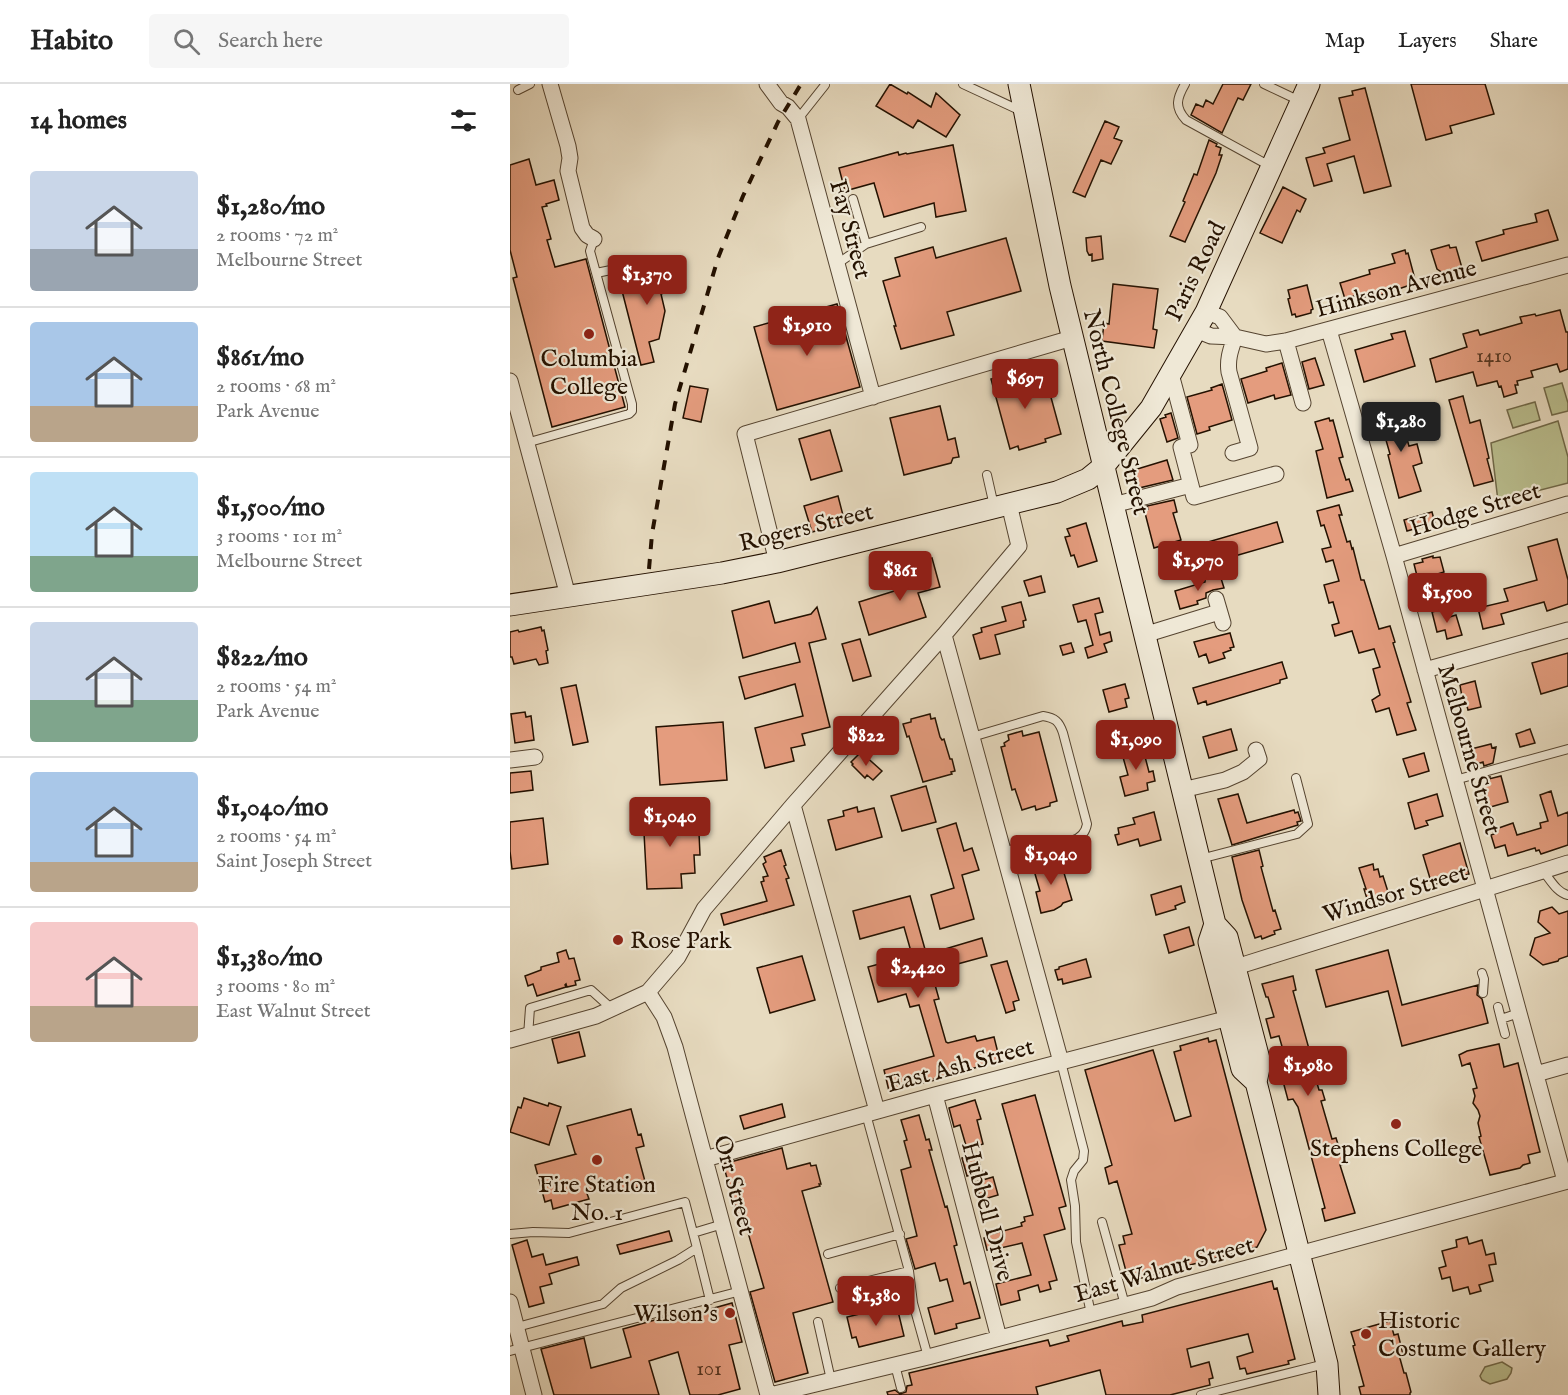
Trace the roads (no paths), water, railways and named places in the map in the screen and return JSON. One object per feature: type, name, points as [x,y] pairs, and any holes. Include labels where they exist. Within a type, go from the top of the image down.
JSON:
[{"type":"main road","name":"North College Street","points":[[1019,84],[1072,338],[1199,860],[1215,924],[1227,937],[1260,1063],[1256,1082],[1327,1364],[1329,1395]]},
{"type":"main road","name":"Paris Road","points":[[1104,466],[1151,408],[1201,321],[1305,93]]},
{"type":"main road","name":"Rogers Street","points":[[510,605],[722,573],[777,562],[1057,492],[1088,479],[1104,466]]},
{"type":"main road","name":"North College Street","points":[[1215,924],[1209,942],[1228,1018],[1242,1069],[1256,1082]]},
{"type":"street","points":[[550,84],[568,146],[570,158],[568,171],[582,228],[594,239]]},
{"type":"street","name":"Fay Street","points":[[769,85],[781,103],[788,107],[798,119],[873,397]]},
{"type":"street","name":"Hinkson Avenue","points":[[1201,321],[1211,336],[1235,337],[1266,344],[1286,341],[1568,265]]},
{"type":"street","name":"Melbourne Street","points":[[1329,330],[1394,556],[1566,1181]]},
{"type":"street","points":[[1233,453],[1250,448],[1228,362],[1235,337]]},
{"type":"street","points":[[777,562],[745,434],[1072,338]]},
{"type":"street","points":[[1286,341],[1303,403]]},
{"type":"street","points":[[1171,374],[1190,445],[1180,447],[1194,497],[1276,474]]},
{"type":"street","points":[[510,381],[568,596]]},
{"type":"street","points":[[1113,505],[1191,485]]},
{"type":"street","name":"Hodge Street","points":[[1394,556],[1568,504]]},
{"type":"street","points":[[510,1041],[587,1019],[648,992],[678,957],[704,909],[1019,546],[1002,506]]},
{"type":"street","points":[[1144,635],[1219,612]]},
{"type":"street","points":[[1425,670],[1568,630]]},
{"type":"street","points":[[944,635],[1061,1062]]},
{"type":"street","points":[[1182,790],[1225,780],[1243,772],[1259,759],[1256,750]]},
{"type":"street","points":[[510,760],[535,757]]},
{"type":"street","points":[[793,805],[872,1113]]},
{"type":"street","name":"Windsor Street","points":[[1236,967],[1568,863]]},
{"type":"street","name":"Orr Street","points":[[648,992],[664,1017],[675,1047],[769,1395]]},
{"type":"street","name":"East Ash Street","points":[[705,1159],[1061,1062],[1137,1047],[1228,1018]]},
{"type":"street","points":[[1536,1074],[1568,1065]]},
{"type":"street","name":"Hubbell Drive","points":[[935,1095],[999,1338]]},
{"type":"street","name":"East Walnut Street","points":[[769,1395],[793,1392],[831,1380],[1152,1298],[1177,1287],[1566,1181]]},
{"type":"street","points":[[510,1302],[517,1327],[516,1349],[534,1395]]},
{"type":"lane","points":[[518,90],[530,84]]},
{"type":"lane","points":[[963,84],[1025,112]]},
{"type":"lane","points":[[1185,84],[1180,93],[1178,108],[1185,120],[1272,167]]},
{"type":"lane","points":[[1264,84],[1305,93]]},
{"type":"lane","points":[[798,119],[825,85]]},
{"type":"lane","points":[[853,199],[866,244]]},
{"type":"lane","points":[[837,264],[866,244],[921,227]]},
{"type":"lane","points":[[526,443],[632,411],[590,252],[594,239]]},
{"type":"lane","points":[[596,273],[616,269]]},
{"type":"lane","points":[[987,475],[1002,506]]},
{"type":"lane","points":[[972,737],[1043,716],[1052,717],[1059,722],[1063,733],[1087,824],[1086,830],[1074,841],[1027,845],[1004,852]]},
{"type":"lane","points":[[1455,780],[1568,748]]},
{"type":"lane","points":[[1199,860],[1297,834],[1308,824],[1296,778]]},
{"type":"lane","points":[[1543,871],[1564,895],[1568,895]]},
{"type":"lane","points":[[1482,973],[1483,993]]},
{"type":"lane","points":[[528,1036],[530,1008],[591,990],[612,1009]]},
{"type":"lane","points":[[1497,1007],[1505,1034]]},
{"type":"lane","points":[[1501,1019],[1519,1013]]},
{"type":"lane","points":[[1061,1062],[1084,1151],[1083,1160],[1074,1171],[1071,1180],[1075,1206],[1076,1242],[1091,1314]]},
{"type":"lane","points":[[872,1113],[909,1271],[913,1303],[928,1357]]},
{"type":"lane","points":[[510,1234],[569,1233],[685,1202],[710,1300]]},
{"type":"lane","points":[[1102,1222],[1125,1305]]},
{"type":"lane","points":[[693,1233],[723,1224]]},
{"type":"lane","points":[[828,1254],[900,1234]]},
{"type":"lane","points":[[517,1327],[603,1304],[621,1288],[697,1248]]},
{"type":"lane","points":[[840,1288],[909,1271]]},
{"type":"lane","points":[[516,1349],[741,1291]]},
{"type":"lane","points":[[818,1322],[831,1380]]},
{"type":"lane","points":[[1202,1395],[1327,1364]]},
{"type":"lane","points":[[895,1365],[901,1388]]},
{"type":"railway","points":[[649,569],[652,534],[675,404],[718,258],[743,196],[778,122],[801,84]]},
{"type":"place","name":"Columbia College","points":[[589,334]]},
{"type":"place","name":"Rose Park","points":[[618,940]]},
{"type":"place","name":"Stephens College","points":[[1396,1124]]},
{"type":"place","name":"Fire Station No. 1","points":[[597,1160]]},
{"type":"place","name":"Wilson's","points":[[730,1313]]},
{"type":"place","name":"Historic Costume Gallery","points":[[1366,1334]]}]
